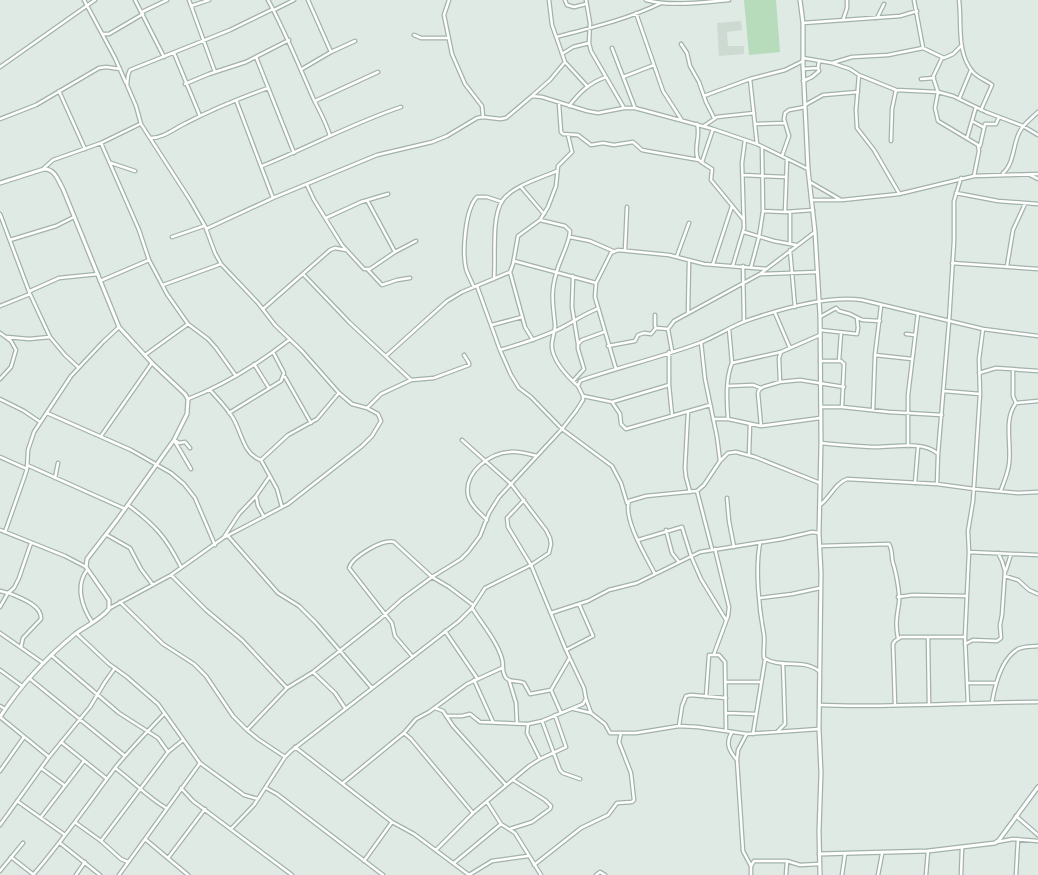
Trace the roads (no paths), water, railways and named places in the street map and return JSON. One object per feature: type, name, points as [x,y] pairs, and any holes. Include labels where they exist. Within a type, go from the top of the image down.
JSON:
[{"type":"street","points":[[48,757],[0,717],[22,686],[51,655],[76,633],[108,612],[110,608],[171,575],[223,538],[282,508],[362,446],[372,436],[381,421],[381,416],[367,408],[352,404],[338,393],[302,351],[289,340],[221,264],[205,228],[141,124],[136,106],[120,69],[84,0]]},
{"type":"street","points":[[0,67],[94,0]]},
{"type":"street","points":[[135,0],[164,57]]},
{"type":"street","points":[[103,34],[113,32],[142,13],[167,0]]},
{"type":"street","points":[[189,0],[215,72]]},
{"type":"street","points":[[191,6],[209,0]]},
{"type":"street","points":[[268,0],[289,40],[315,101],[325,119],[330,136]]},
{"type":"street","points":[[126,85],[130,70],[230,30],[294,0]]},
{"type":"street","points":[[308,0],[331,52]]},
{"type":"street","points":[[449,0],[444,14],[448,38],[465,84],[482,106],[484,117]]},
{"type":"street","points":[[550,0],[552,25],[564,62],[587,86]]},
{"type":"street","points":[[565,0],[569,7],[586,2],[591,50],[624,108]]},
{"type":"street","points":[[646,0],[661,3],[729,0]]},
{"type":"street","points":[[800,0],[804,23],[803,69],[808,169],[815,232],[820,318],[820,875]]},
{"type":"street","points":[[843,20],[848,8],[848,0]]},
{"type":"street","points":[[914,0],[923,48]]},
{"type":"street","points":[[959,0],[961,46],[971,70],[992,85],[981,110]]},
{"type":"street","points":[[556,37],[636,14],[661,3]]},
{"type":"street","points":[[877,18],[884,4]]},
{"type":"street","points":[[804,23],[900,16],[917,11]]},
{"type":"street","points":[[636,14],[666,98],[682,120]]},
{"type":"street","points":[[414,34],[421,38],[448,38]]},
{"type":"street","points":[[186,84],[256,57],[289,40]]},
{"type":"street","points":[[302,69],[355,41]]},
{"type":"street","points":[[562,54],[573,47],[589,42]]},
{"type":"street","points":[[681,44],[687,53],[690,66],[714,118]]},
{"type":"street","points":[[832,62],[852,57],[902,53],[923,48],[942,58],[948,57],[961,46]]},
{"type":"street","points":[[612,48],[635,108]]},
{"type":"street","points":[[174,53],[200,116]]},
{"type":"street","points":[[256,57],[294,153]]},
{"type":"street","points":[[942,58],[934,78],[938,92],[935,108],[938,121],[953,132],[975,142],[979,147]]},
{"type":"street","points":[[704,96],[750,79],[785,70],[803,59],[832,62],[850,68],[859,75],[896,90],[938,92],[959,99],[981,110],[1023,126],[1038,135]]},
{"type":"street","points":[[804,81],[817,74],[819,71],[819,61]]},
{"type":"street","points":[[172,236],[205,228],[377,155],[413,147],[447,136],[477,118],[506,118],[550,80],[564,62]]},
{"type":"street","points":[[624,76],[654,65]]},
{"type":"street","points":[[0,119],[28,110],[99,68],[120,69]]},
{"type":"street","points":[[803,69],[818,68]]},
{"type":"street","points":[[959,99],[971,70]]},
{"type":"street","points":[[315,101],[378,72]]},
{"type":"street","points":[[859,75],[856,110],[857,128],[874,150],[899,194]]},
{"type":"street","points":[[569,106],[587,86],[606,77]]},
{"type":"street","points":[[921,79],[934,78]]},
{"type":"street","points":[[750,79],[757,144]]},
{"type":"street","points":[[151,138],[160,137],[200,116],[268,88]]},
{"type":"street","points":[[891,141],[892,109],[896,90]]},
{"type":"street","points":[[59,91],[85,149]]},
{"type":"street","points":[[782,156],[789,136],[785,123],[785,113],[789,110],[805,106],[823,95],[858,92]]},
{"type":"street","points":[[532,96],[542,97],[559,104],[598,113],[635,108],[713,128],[757,144],[808,169]]},
{"type":"street","points":[[236,100],[274,198]]},
{"type":"street","points":[[559,104],[560,128],[563,134],[578,135],[591,145],[604,143],[614,145],[634,142],[642,150],[700,161],[712,169],[711,180],[744,220]]},
{"type":"street","points":[[262,166],[373,116],[400,107]]},
{"type":"street","points":[[967,138],[976,107]]},
{"type":"street","points":[[1002,174],[1008,168],[1023,126],[1038,112]]},
{"type":"street","points":[[704,126],[714,118],[754,114]]},
{"type":"street","points":[[974,176],[983,127],[986,123],[996,124],[1000,117]]},
{"type":"street","points":[[972,121],[983,127]]},
{"type":"street","points":[[755,124],[785,123]]},
{"type":"street","points":[[43,170],[53,160],[101,143],[141,124]]},
{"type":"street","points":[[696,124],[699,133],[697,154],[700,161]]},
{"type":"street","points":[[700,161],[713,128]]},
{"type":"street","points":[[533,340],[525,327],[510,272],[514,261],[518,236],[540,220],[544,214],[556,186],[558,166],[572,152],[568,134]]},
{"type":"street","points":[[733,265],[743,232],[745,140]]},
{"type":"street","points":[[101,143],[139,230],[149,260],[174,306],[188,324],[208,339],[216,348],[236,376]]},
{"type":"street","points":[[751,267],[759,237],[762,210],[762,147]]},
{"type":"street","points":[[785,212],[787,159]]},
{"type":"street","points":[[110,162],[135,171]]},
{"type":"street","points":[[0,183],[50,169],[63,189],[120,327],[144,356],[177,385],[188,399],[187,414],[174,440],[89,556],[81,582],[81,592],[84,607],[92,622]]},
{"type":"street","points":[[494,279],[497,218],[502,202],[508,194],[557,171]]},
{"type":"street","points":[[812,200],[842,200],[899,194],[974,176],[1038,174]]},
{"type":"street","points":[[743,175],[786,177]]},
{"type":"street","points":[[1028,175],[1038,179]]},
{"type":"street","points":[[937,484],[956,193],[961,178]]},
{"type":"street","points":[[810,182],[842,200]]},
{"type":"street","points":[[307,184],[314,200],[346,250],[360,266],[368,270],[382,285],[410,278]]},
{"type":"street","points":[[521,187],[544,214]]},
{"type":"street","points":[[956,193],[998,201],[1038,204]]},
{"type":"street","points":[[326,218],[367,200],[388,194]]},
{"type":"street","points":[[502,202],[487,197],[477,197],[473,201],[466,239],[465,267],[492,326],[511,375],[519,388],[531,397],[562,429],[612,466],[628,504],[630,521],[655,574]]},
{"type":"street","points":[[367,200],[395,252]]},
{"type":"street","points":[[1007,266],[1013,230],[1026,204]]},
{"type":"street","points":[[713,264],[732,206]]},
{"type":"street","points":[[625,251],[627,207]]},
{"type":"street","points":[[762,210],[785,212],[813,210]]},
{"type":"street","points":[[790,212],[790,244]]},
{"type":"street","points":[[0,214],[30,293],[50,336],[78,368]]},
{"type":"street","points":[[10,240],[56,226],[74,217]]},
{"type":"street","points":[[246,730],[287,688],[341,651],[402,599],[461,559],[480,536],[499,497],[562,429],[583,400],[578,386],[554,354],[552,348],[554,331],[551,301],[552,288],[556,272],[570,237],[570,231],[565,226],[540,220]]},
{"type":"street","points":[[677,256],[689,223]]},
{"type":"street","points":[[743,232],[796,245]]},
{"type":"street","points":[[672,415],[669,385],[671,352],[668,328],[674,321],[760,274],[815,232]]},
{"type":"street","points":[[570,237],[590,241],[613,251],[677,256],[689,261],[767,269]]},
{"type":"street","points":[[368,270],[416,241]]},
{"type":"street","points":[[263,310],[330,250],[335,248],[346,250]]},
{"type":"street","points":[[790,250],[795,307]]},
{"type":"street","points":[[613,251],[609,254],[596,283],[595,297],[616,369]]},
{"type":"street","points":[[100,281],[149,260]]},
{"type":"street","points":[[514,261],[596,283]]},
{"type":"street","points":[[688,313],[689,261]]},
{"type":"street","points":[[952,263],[1038,270]]},
{"type":"street","points":[[163,286],[221,264]]},
{"type":"street","points":[[743,266],[744,322]]},
{"type":"street","points":[[386,356],[447,301],[510,272]]},
{"type":"street","points":[[760,274],[817,272]]},
{"type":"street","points":[[0,306],[59,278],[98,274]]},
{"type":"street","points":[[303,274],[349,322],[411,380]]},
{"type":"street","points":[[573,276],[572,307],[578,349],[584,369],[573,381]]},
{"type":"street","points":[[578,386],[582,380],[644,362],[701,342],[744,322],[795,307],[848,298],[983,329],[1038,336]]},
{"type":"street","points":[[873,410],[875,355],[881,306]]},
{"type":"street","points":[[820,318],[836,308],[858,318],[880,320]]},
{"type":"street","points":[[500,350],[533,340],[597,309]]},
{"type":"street","points":[[775,313],[790,348]]},
{"type":"street","points":[[908,446],[907,413],[918,313]]},
{"type":"street","points":[[655,315],[654,323],[656,328]]},
{"type":"street","points":[[492,326],[522,317]]},
{"type":"street","points":[[820,330],[857,333],[858,318]]},
{"type":"street","points":[[144,356],[188,324]]},
{"type":"street","points":[[5,532],[27,467],[29,445],[40,422],[78,368],[120,327]]},
{"type":"street","points":[[656,328],[668,328]]},
{"type":"street","points":[[608,346],[635,341],[638,335],[644,332],[652,334],[656,328]]},
{"type":"street","points":[[728,329],[732,363],[728,386],[728,420]]},
{"type":"street","points":[[968,704],[965,637],[969,552],[968,531],[974,489],[980,394],[979,358],[983,329]]},
{"type":"street","points":[[578,344],[582,340],[604,332]]},
{"type":"street","points":[[0,333],[14,344],[16,350],[11,367],[0,378]]},
{"type":"street","points":[[839,361],[841,333]]},
{"type":"street","points":[[906,334],[915,335]]},
{"type":"street","points":[[732,363],[781,352],[820,335]]},
{"type":"street","points":[[7,337],[29,339],[50,336]]},
{"type":"street","points":[[188,399],[236,376],[289,340]]},
{"type":"street","points":[[701,342],[705,378],[720,461]]},
{"type":"street","points":[[273,352],[283,369],[284,376],[311,423]]},
{"type":"street","points":[[780,382],[779,358],[781,352]]},
{"type":"street","points":[[367,408],[381,394],[411,380],[434,378],[469,365],[468,359],[464,355]]},
{"type":"street","points":[[875,355],[912,359]]},
{"type":"street","points":[[820,361],[839,361],[844,364],[842,407]]},
{"type":"street","points":[[101,436],[152,363]]},
{"type":"street","points":[[254,364],[269,388]]},
{"type":"street","points":[[979,373],[996,368],[1038,371]]},
{"type":"street","points":[[1013,369],[1012,396],[1016,403]]},
{"type":"street","points":[[229,413],[282,380],[284,376]]},
{"type":"street","points":[[728,386],[753,385],[761,388],[780,382],[806,380],[844,387]]},
{"type":"street","points":[[583,396],[612,402],[669,385]]},
{"type":"street","points":[[761,388],[758,397],[761,426]]},
{"type":"street","points":[[210,390],[229,413],[248,451],[255,458],[261,460],[277,489],[282,508]]},
{"type":"street","points":[[944,391],[980,394]]},
{"type":"street","points":[[261,460],[288,435],[321,416],[338,393]]},
{"type":"street","points":[[0,399],[24,411],[40,422]]},
{"type":"street","points":[[1016,403],[1038,401]]},
{"type":"street","points":[[612,402],[620,414],[621,424],[626,428],[710,405]]},
{"type":"street","points":[[1001,490],[1009,463],[1009,425],[1013,407],[1016,403]]},
{"type":"street","points":[[820,407],[942,415]]},
{"type":"street","points":[[688,411],[685,468],[690,492]]},
{"type":"street","points":[[47,412],[101,436],[171,474],[189,489],[215,544]]},
{"type":"street","points":[[713,419],[761,426],[820,418]]},
{"type":"street","points":[[749,456],[750,424]]},
{"type":"street","points":[[174,440],[179,443],[185,442],[190,448]]},
{"type":"street","points":[[174,440],[191,469]]},
{"type":"street","points":[[231,829],[245,816],[266,788],[285,757],[295,747],[459,621],[473,607],[489,586],[531,565],[549,553],[550,538],[524,500],[501,474],[462,440]]},
{"type":"street","points":[[821,443],[872,447],[908,446],[926,448],[938,454]]},
{"type":"street","points":[[915,483],[918,447]]},
{"type":"street","points":[[628,504],[631,499],[697,491],[704,486],[720,461],[733,451],[820,483]]},
{"type":"street","points":[[487,520],[476,510],[468,495],[469,482],[473,474],[484,461],[498,454],[520,452],[537,456]]},
{"type":"street","points":[[0,457],[55,478],[125,509]]},
{"type":"street","points":[[55,478],[58,463]]},
{"type":"street","points":[[223,538],[270,476]]},
{"type":"street","points":[[820,505],[845,479],[937,484],[1018,493],[1038,492]]},
{"type":"street","points":[[697,491],[729,607],[714,654],[708,658],[706,697]]},
{"type":"street","points":[[256,496],[258,506],[264,517]]},
{"type":"street","points":[[727,498],[734,547]]},
{"type":"street","points":[[524,500],[507,518],[506,522],[531,565],[550,613],[584,688],[591,713]]},
{"type":"street","points":[[128,505],[154,525],[171,546],[181,568]]},
{"type":"street","points":[[638,540],[666,530],[682,527],[691,556],[704,586],[726,620]]},
{"type":"street","points":[[0,530],[66,557],[86,568],[109,600],[110,608]]},
{"type":"street","points":[[666,530],[672,552],[679,562]]},
{"type":"street","points":[[550,613],[579,604],[609,590],[627,586],[691,556],[713,549],[760,543],[812,532],[819,533]]},
{"type":"street","points":[[106,535],[130,548],[140,569],[153,585]]},
{"type":"street","points":[[228,536],[278,593],[304,610],[372,688]]},
{"type":"street","points":[[412,656],[395,636],[392,623],[349,568],[356,558],[377,545],[390,540],[432,577],[449,587],[473,607],[502,659],[504,675],[509,680],[516,703],[517,724]]},
{"type":"street","points":[[0,607],[19,578],[31,543]]},
{"type":"street","points":[[753,734],[765,660],[758,556],[760,543]]},
{"type":"street","points":[[820,546],[889,544],[893,551],[898,597],[896,622],[898,638],[893,644],[895,705]]},
{"type":"street","points":[[969,552],[1038,555]]},
{"type":"street","points":[[965,644],[973,640],[997,641],[1001,638],[1000,626],[1005,572],[998,553]]},
{"type":"street","points":[[1005,572],[1011,554]]},
{"type":"street","points":[[171,575],[206,610],[242,640],[287,688]]},
{"type":"street","points":[[1005,576],[1018,580],[1029,590],[1038,594]]},
{"type":"street","points":[[760,598],[820,588]]},
{"type":"street","points":[[0,591],[38,608],[42,615],[41,619],[21,640],[21,647]]},
{"type":"street","points":[[898,597],[913,595],[966,596]]},
{"type":"street","points":[[120,602],[163,644],[194,664],[206,676],[233,716],[246,730],[285,757]]},
{"type":"street","points":[[566,650],[593,636],[579,604]]},
{"type":"street","points":[[445,631],[476,679],[493,723]]},
{"type":"street","points":[[0,633],[43,664]]},
{"type":"street","points":[[76,633],[109,664],[158,704],[200,763],[244,795],[252,799],[258,799]]},
{"type":"street","points":[[928,637],[929,705]]},
{"type":"street","points":[[898,638],[965,637]]},
{"type":"street","points":[[992,702],[996,682],[1015,651],[1026,647],[1038,646]]},
{"type":"street","points":[[714,654],[722,657],[725,662],[726,732]]},
{"type":"street","points":[[51,655],[119,713],[158,738],[168,752]]},
{"type":"street","points":[[509,680],[524,683],[530,694],[551,690],[570,659]]},
{"type":"street","points":[[765,660],[810,666],[819,671]]},
{"type":"street","points":[[777,732],[785,724],[782,663]]},
{"type":"street","points":[[0,825],[48,757],[90,706],[116,668]]},
{"type":"street","points":[[343,783],[404,733],[416,719],[476,679],[502,668]]},
{"type":"street","points":[[0,670],[22,686]]},
{"type":"street","points":[[313,672],[335,693],[346,708]]},
{"type":"street","points":[[29,678],[125,756]]},
{"type":"street","points":[[726,682],[760,682]]},
{"type":"street","points":[[967,683],[996,682]]},
{"type":"street","points":[[551,690],[560,713]]},
{"type":"street","points":[[679,726],[682,706],[686,696],[726,698]]},
{"type":"street","points":[[446,716],[473,714],[480,722],[528,724],[555,716],[583,704],[586,700]]},
{"type":"street","points":[[820,705],[1038,702]]},
{"type":"street","points":[[0,706],[5,709]]},
{"type":"street","points":[[435,708],[443,712],[453,726],[507,785]]},
{"type":"street","points":[[573,708],[591,713],[604,724],[610,733],[636,733],[679,726],[747,734],[819,729]]},
{"type":"street","points":[[11,857],[34,875],[76,823],[115,768],[164,714]]},
{"type":"street","points":[[726,714],[755,714]]},
{"type":"street","points":[[436,850],[473,813],[513,780],[540,759],[566,746],[555,716]]},
{"type":"street","points":[[542,721],[560,770],[563,773],[580,779]]},
{"type":"street","points":[[528,724],[527,734],[540,759]]},
{"type":"street","points":[[732,732],[728,741],[728,747],[737,760]]},
{"type":"street","points":[[404,733],[473,813]]},
{"type":"street","points":[[534,865],[581,828],[608,815],[617,803],[632,802],[634,800],[630,773],[618,742],[621,733]]},
{"type":"street","points":[[747,734],[738,750],[737,760],[743,851],[751,866]]},
{"type":"street","points":[[0,771],[24,737]]},
{"type":"street","points":[[102,840],[168,752],[183,740]]},
{"type":"street","points":[[61,742],[107,779]]},
{"type":"street","points":[[295,747],[392,822],[436,850],[469,875],[492,861],[528,856]]},
{"type":"street","points":[[41,817],[84,761]]},
{"type":"street","points":[[119,875],[200,763]]},
{"type":"street","points":[[41,768],[64,786]]},
{"type":"street","points":[[115,768],[166,808]]},
{"type":"street","points":[[510,829],[532,822],[550,809],[551,806],[545,800],[513,780]]},
{"type":"street","points":[[995,843],[1038,787]]},
{"type":"street","points":[[181,788],[193,801],[292,875]]},
{"type":"street","points":[[266,788],[277,794],[383,875]]},
{"type":"street","points":[[17,801],[65,835]]},
{"type":"street","points":[[487,802],[501,824],[510,829],[518,838],[541,875]]},
{"type":"street","points":[[168,858],[205,809]]},
{"type":"street","points":[[1016,816],[1038,836]]},
{"type":"street","points":[[0,817],[4,820]]},
{"type":"street","points":[[364,861],[392,822]]},
{"type":"street","points":[[76,823],[102,840],[121,859],[128,862]]},
{"type":"street","points":[[454,863],[501,824]]},
{"type":"street","points":[[145,839],[187,874]]},
{"type":"street","points":[[1016,875],[1018,839]]},
{"type":"street","points":[[819,854],[882,854],[962,848],[1005,840],[1038,841]]},
{"type":"street","points":[[60,842],[100,875]]},
{"type":"street","points":[[0,871],[23,843]]},
{"type":"street","points":[[961,875],[962,848]]},
{"type":"street","points":[[926,875],[928,851]]},
{"type":"street","points":[[842,875],[846,854]]},
{"type":"street","points":[[878,875],[882,854]]},
{"type":"street","points":[[746,858],[754,861],[787,861],[800,865],[819,864]]},
{"type":"street","points":[[751,875],[751,866],[754,861]]},
{"type":"street","points":[[786,875],[787,861]]},
{"type":"street","points":[[76,875],[85,862]]},
{"type":"street","points":[[596,875],[600,872],[605,875]]}]
